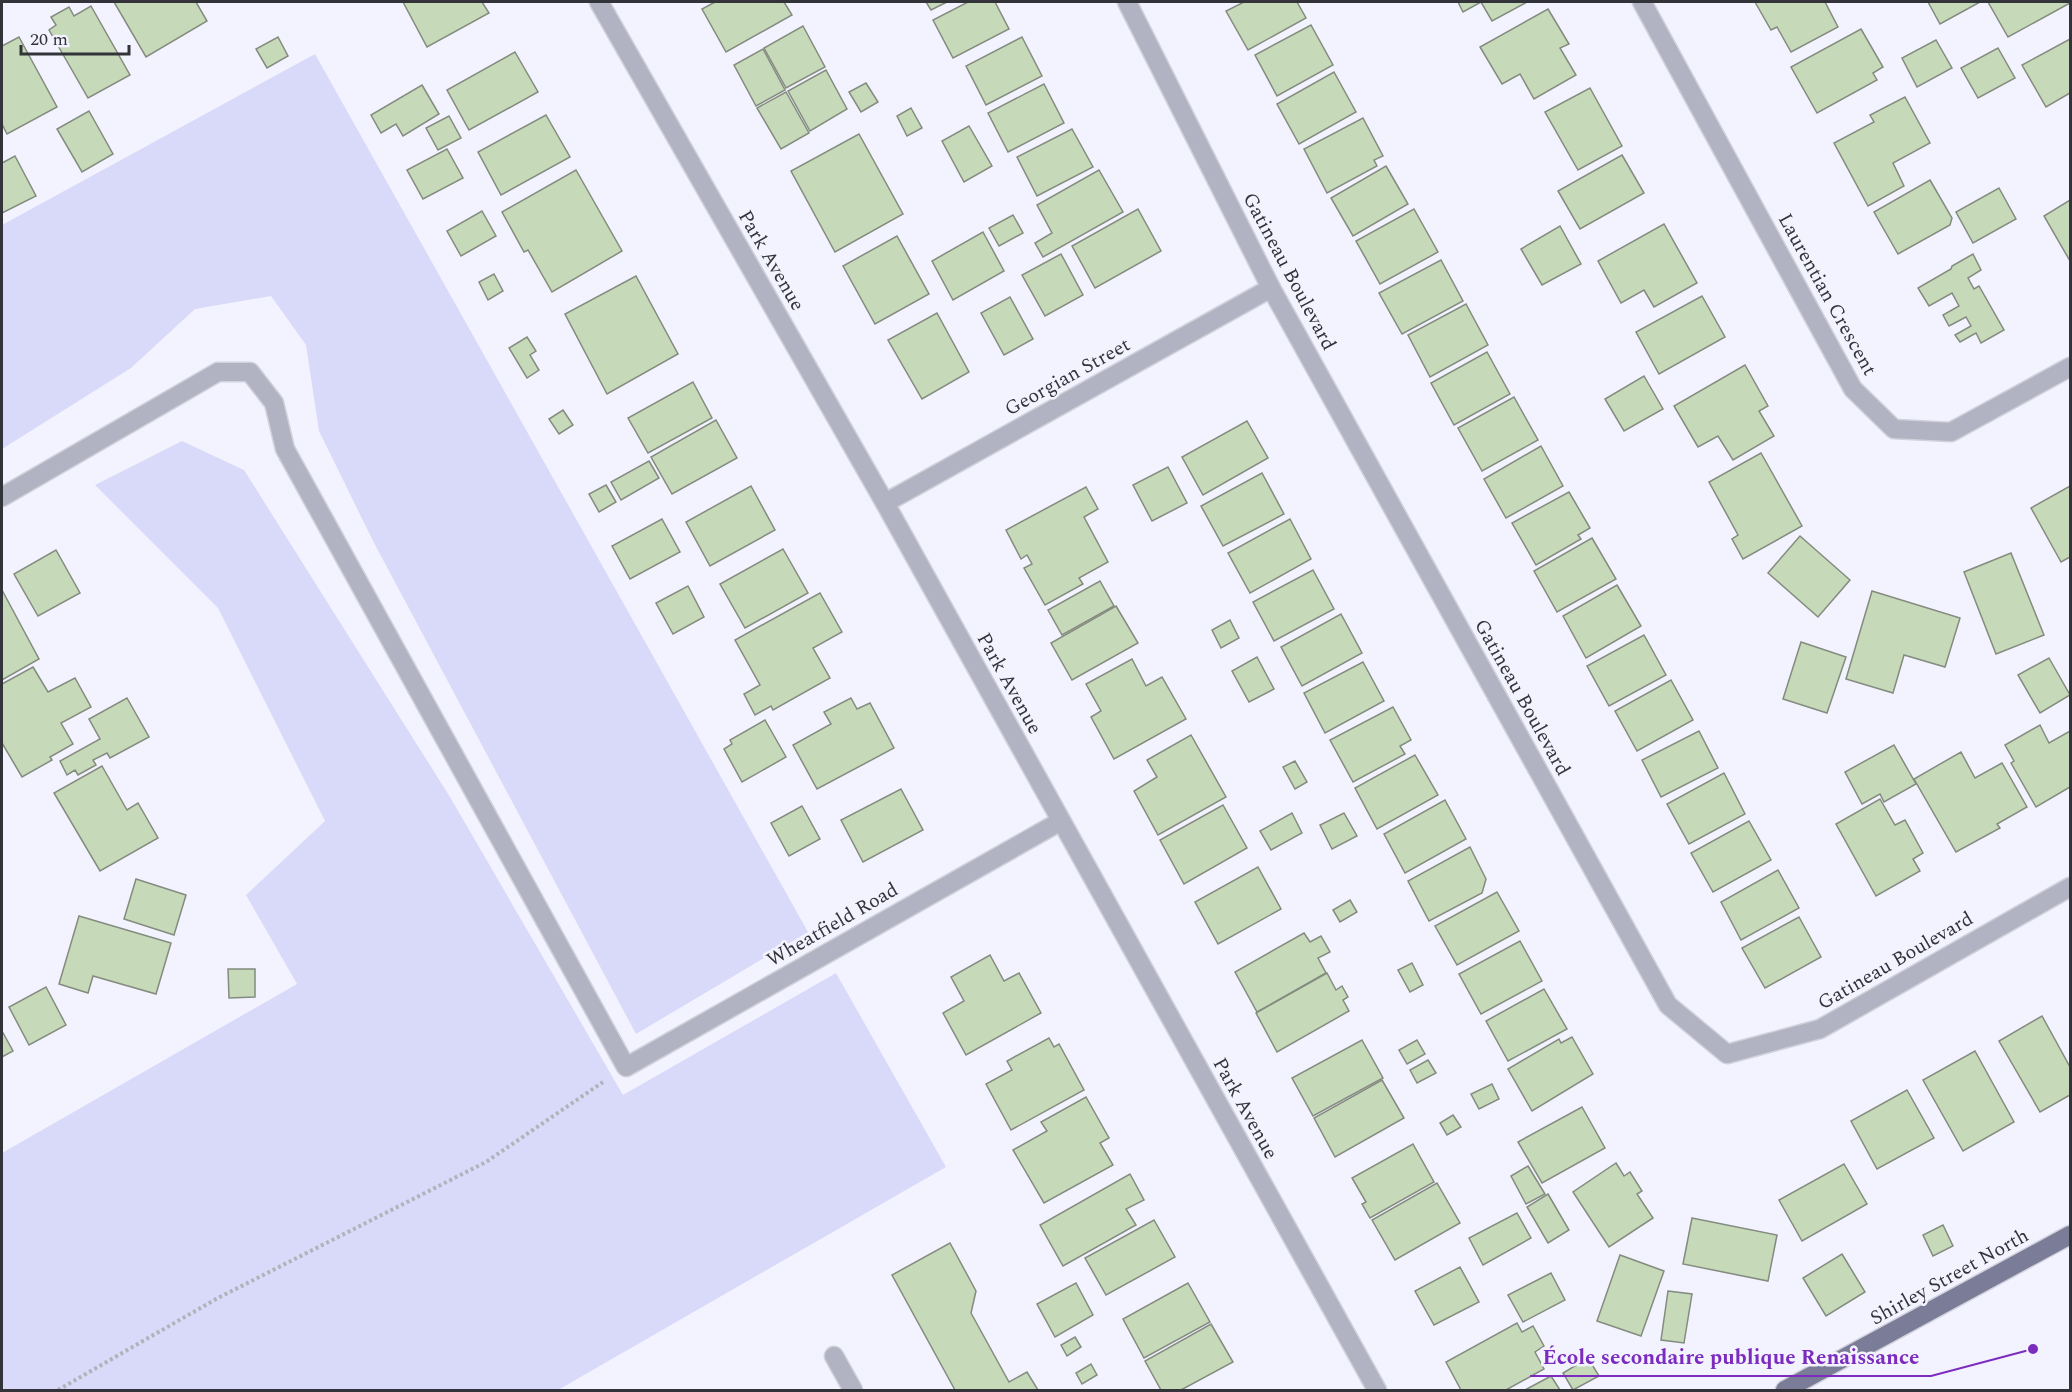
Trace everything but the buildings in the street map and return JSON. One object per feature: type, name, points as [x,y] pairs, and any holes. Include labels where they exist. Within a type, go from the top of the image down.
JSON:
[{"type":"main road","name":"Shirley Street North","points":[[1785,1390],[2070,1235]]},
{"type":"street","name":"Park Avenue","points":[[599,2],[885,503],[1377,1390]]},
{"type":"street","name":"Gatineau Boulevard","points":[[1126,2],[1271,288],[1668,1005],[1727,1054],[1820,1029],[2070,887]]},
{"type":"street","name":"Laurentian Crescent","points":[[1642,2],[1853,389],[1894,429],[1951,432],[2070,367]]},
{"type":"street","name":"Georgian Street","points":[[885,503],[1271,288]]},
{"type":"street","points":[[2,497],[218,372],[249,372],[274,403],[285,449],[626,1067]]},
{"type":"street","name":"Wheatfield Road","points":[[626,1067],[1061,821]]},
{"type":"street","points":[[834,1356],[853,1390]]},
{"type":"path","points":[[58,1390],[216,1299],[486,1162],[626,1067]]},
{"type":"shaded area","points":[[315,54],[808,932],[636,1034],[373,541],[319,431],[306,345],[271,296],[195,309],[131,368],[2,449],[2,225]]},
{"type":"shaded area","points":[[182,441],[244,470],[450,797],[623,1095],[836,973],[946,1167],[558,1390],[2,1390],[2,1153],[297,984],[246,895],[325,821],[218,608],[95,485]]},
{"type":"place","name":"École secondaire publique Renaissance","points":[[2033,1349]]}]
